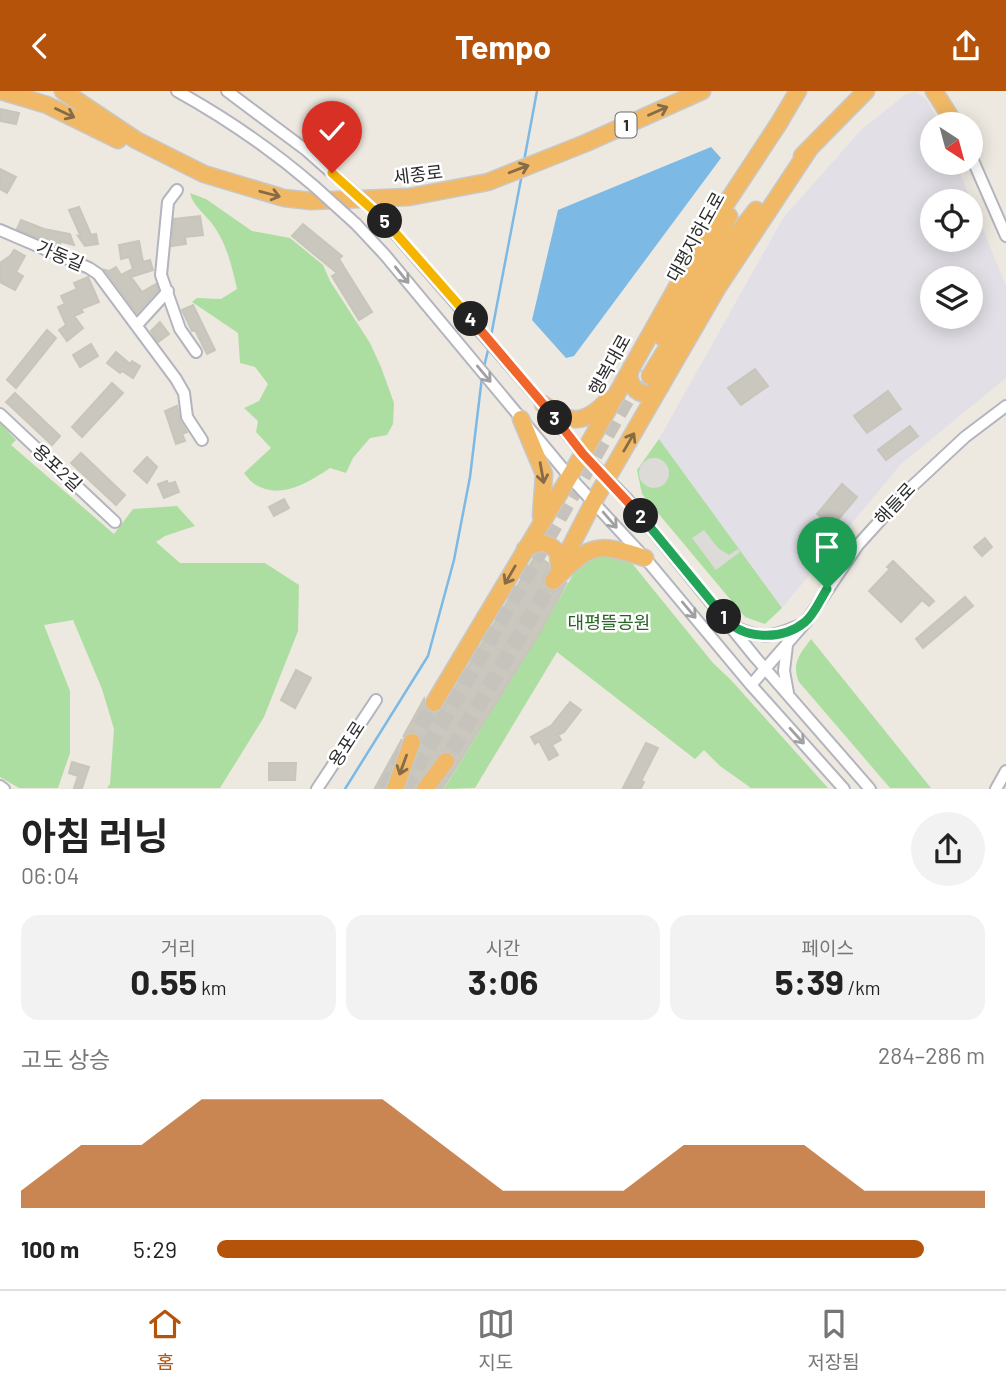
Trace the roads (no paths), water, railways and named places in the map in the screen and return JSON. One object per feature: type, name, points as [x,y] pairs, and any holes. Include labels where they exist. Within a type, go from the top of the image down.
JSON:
[{"type":"highway","points":[[1,91],[47,105],[156,159],[204,174]]},
{"type":"highway","name":"세종로","points":[[63,91],[136,140],[204,174],[284,198],[311,201],[409,197],[488,182],[702,91]]},
{"type":"highway","name":"대평지하도로","points":[[642,376],[798,91]]},
{"type":"highway","points":[[848,108],[866,91]]},
{"type":"highway","points":[[848,108],[876,91]]},
{"type":"highway","points":[[934,91],[949,112]]},
{"type":"highway","points":[[947,91],[953,112]]},
{"type":"highway","name":"행복대로","points":[[435,703],[583,454],[642,376],[718,287],[810,148],[848,108]]},
{"type":"highway","points":[[543,404],[557,415],[577,421],[602,407],[642,376]]},
{"type":"highway","name":"행복대로","points":[[556,575],[608,478],[642,376]]},
{"type":"highway","points":[[521,419],[544,474],[542,512],[536,530]]},
{"type":"highway","points":[[525,549],[538,542],[553,547],[558,552],[556,575]]},
{"type":"highway","points":[[556,575],[597,547],[620,550],[645,558]]},
{"type":"highway","points":[[395,789],[412,742]]},
{"type":"highway","points":[[425,789],[446,761]]},
{"type":"street","points":[[177,91],[209,108],[291,167],[356,224],[385,255],[569,476],[645,558],[751,685],[844,789]]},
{"type":"street","points":[[227,91],[306,150],[381,217],[583,454],[608,478],[681,563],[766,669],[870,789]]},
{"type":"street","points":[[979,175],[1006,236]]},
{"type":"street","points":[[177,190],[168,202],[161,275],[180,329],[196,352]]},
{"type":"street","name":"가동길","points":[[0,230],[98,274],[180,386],[184,393],[187,417],[202,440]]},
{"type":"street","points":[[137,325],[168,292]]},
{"type":"street","name":"해들로","points":[[751,685],[806,622],[858,545],[905,493],[965,437],[1006,406]]},
{"type":"street","name":"용포2길","points":[[0,414],[115,522]]},
{"type":"street","points":[[730,625],[755,636],[782,633],[806,622]]},
{"type":"street","points":[[787,645],[784,671],[788,693]]},
{"type":"street","name":"용포로","points":[[317,789],[376,700]]},
{"type":"street","points":[[996,789],[1006,771]]},
{"type":"water","points":[[711,147],[721,158],[574,356],[566,358],[532,320],[558,210]]},
{"type":"waterway","points":[[524,161],[537,91]]},
{"type":"waterway","points":[[491,336],[522,174]]},
{"type":"waterway","points":[[484,367],[489,346]]},
{"type":"waterway","points":[[345,789],[428,656],[454,560],[470,477],[482,377]]},
{"type":"tunnel","points":[[404,789],[643,371]]},
{"type":"tunnel","points":[[440,771],[558,570]]},
{"type":"tunnel","points":[[385,789],[434,703]]},
{"type":"park label","name":"대평뜰공원","points":[[609,623]]}]
